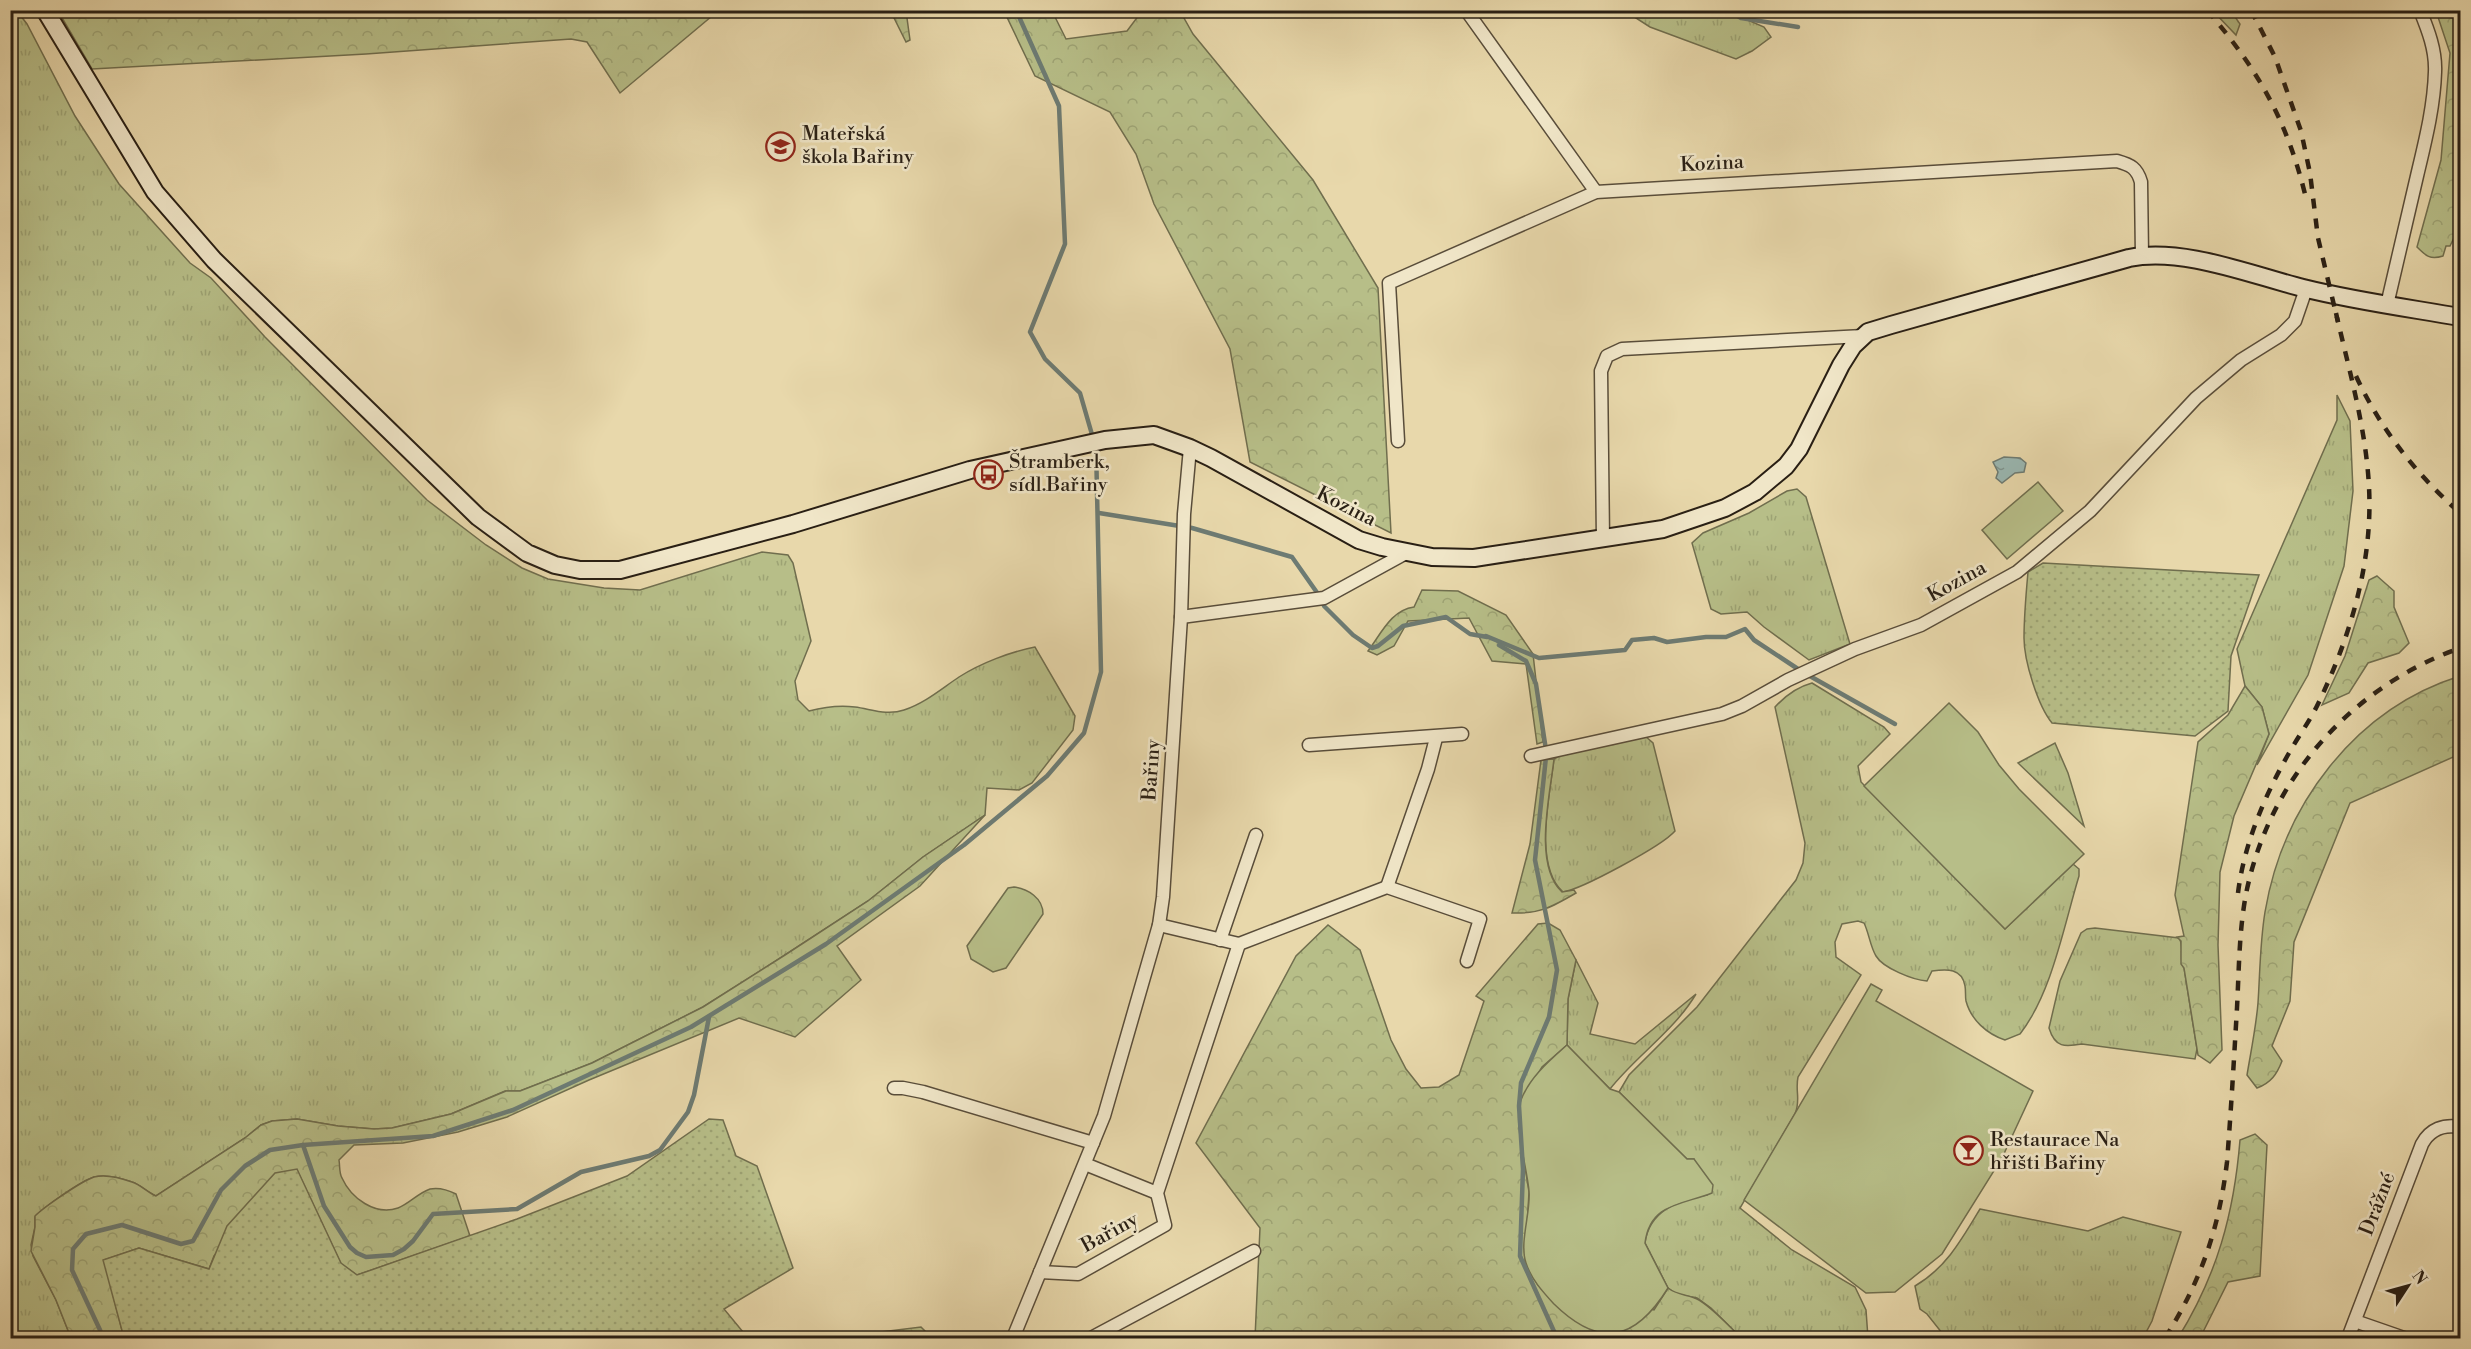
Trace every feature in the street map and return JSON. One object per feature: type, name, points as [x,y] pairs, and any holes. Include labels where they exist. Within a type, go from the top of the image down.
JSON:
[{"type":"main road","name":"Kozina","points":[[45,10],[155,192],[214,260],[478,517],[512,543],[541,559],[555,565],[580,570],[630,568],[793,524],[970,470],[1105,440],[1154,435],[1190,447],[1359,540],[1406,553],[1432,557],[1474,558],[1603,540],[1663,529],[1705,516],[1740,501],[1769,481],[1786,466],[1799,448],[1841,365],[1863,336]]},
{"type":"main road","points":[[1863,336],[1891,325],[2142,256],[2183,259],[2306,289],[2460,318]]},
{"type":"street","points":[[1466,10],[1596,192]]},
{"type":"street","points":[[2387,305],[2428,126],[2434,87],[2434,52],[2420,10]]},
{"type":"street","name":"Kozina","points":[[1398,441],[1389,284],[1596,192],[2117,161],[2131,165],[2138,171],[2141,182],[2142,256]]},
{"type":"street","name":"Kozina","points":[[1531,756],[1722,714],[1855,649],[1921,625],[2018,573],[2091,511],[2196,398],[2241,360],[2281,335],[2295,321],[2306,289]]},
{"type":"street","points":[[1603,540],[1601,371],[1607,356],[1622,350],[1863,336]]},
{"type":"street","name":"Bařiny","points":[[1013,1338],[1104,1116],[1159,925],[1163,897],[1181,617],[1184,514],[1190,447]]},
{"type":"street","points":[[1181,617],[1324,598],[1406,553]]},
{"type":"street","points":[[1309,745],[1436,738],[1462,734]]},
{"type":"street","points":[[1387,887],[1428,769],[1436,738]]},
{"type":"street","points":[[1220,940],[1256,835]]},
{"type":"street","points":[[1159,925],[1239,944],[1387,887],[1480,919],[1467,961]]},
{"type":"street","points":[[1157,1194],[1239,944]]},
{"type":"street","points":[[894,1088],[923,1092],[1093,1143]]},
{"type":"street","name":"Drážné","points":[[2348,1338],[2426,1136],[2445,1126],[2460,1127]]},
{"type":"street","name":"Bařiny","points":[[1040,1272],[1078,1274],[1165,1225],[1157,1194],[1085,1164]]},
{"type":"street","points":[[1090,1338],[1254,1251]]},
{"type":"street","points":[[2355,1321],[2404,1338]]},
{"type":"green space","points":[[402,10],[718,11],[620,93],[587,42],[571,39],[366,54],[92,69],[58,11],[385,11],[399,13]]},
{"type":"green space","points":[[10,11],[17,11],[27,24],[75,116],[119,184],[190,263],[211,278],[265,337],[427,500],[486,545],[522,568],[548,579],[604,588],[640,590],[762,552],[788,555],[793,563],[811,641],[795,681],[798,700],[809,711],[843,706],[898,712],[926,700],[977,667],[1006,655],[1035,647],[1075,716],[1073,730],[1032,783],[1019,790],[987,788],[985,815],[923,857],[868,901],[703,1007],[592,1063],[520,1091],[505,1091],[451,1114],[392,1128],[338,1126],[297,1119],[272,1121],[261,1125],[245,1138],[156,1196],[135,1183],[123,1179],[99,1176],[88,1179],[35,1217],[31,1245],[33,1256],[56,1300],[71,1338],[10,1338]]},
{"type":"green space","points":[[886,11],[906,11],[910,40],[906,42],[894,18]]},
{"type":"green space","points":[[1004,11],[1052,11],[1066,39],[1127,31],[1142,11],[1180,11],[1193,34],[1313,180],[1378,288],[1391,533],[1250,462],[1230,349],[1154,204],[1136,154],[1110,112],[1035,76]]},
{"type":"green space","points":[[1625,11],[1727,11],[1764,27],[1771,37],[1736,59],[1650,27]]},
{"type":"green space","points":[[2213,11],[2231,11],[2240,24],[2236,35]]},
{"type":"green space","points":[[2436,11],[2460,11],[2460,225],[2450,246],[2446,246],[2443,256],[2435,258],[2426,255],[2417,247],[2441,160],[2450,53]]},
{"type":"green space","points":[[2337,395],[2350,421],[2353,491],[2344,566],[2308,675],[2257,765],[2269,734],[2262,707],[2245,686],[2237,649],[2337,420]]},
{"type":"green space","points":[[2038,482],[2063,511],[2007,559],[1982,530]]},
{"type":"green space","points":[[1797,489],[1806,497],[1850,644],[1809,660],[1747,612],[1721,614],[1711,609],[1692,543],[1703,533],[1749,513],[1787,491]]},
{"type":"green space","points":[[2043,563],[2259,575],[2231,656],[2228,711],[2195,736],[2052,723],[2033,683],[2026,659],[2024,638],[2028,572]]},
{"type":"green space","points":[[2377,576],[2394,591],[2394,607],[2409,643],[2399,653],[2368,663],[2349,693],[2322,705],[2345,656],[2369,580]]},
{"type":"green space","points":[[1422,590],[1458,591],[1506,615],[1533,654],[1543,742],[1537,744],[1526,664],[1492,661],[1469,618],[1408,621],[1394,646],[1377,655],[1368,651],[1393,618],[1406,609],[1414,607]]},
{"type":"green space","points":[[2460,676],[2460,754],[2350,803],[2294,942],[2290,1001],[2272,1046],[2282,1061],[2273,1078],[2257,1088],[2247,1075],[2257,1012],[2263,923],[2274,872],[2288,835],[2307,799],[2330,766],[2357,737],[2388,712],[2422,691]]},
{"type":"green space","points":[[1812,683],[1884,727],[1890,734],[1858,766],[1861,782],[2005,929],[2073,864],[2079,869],[2079,876],[2056,958],[2041,999],[2020,1034],[2005,1040],[1986,1030],[1976,1020],[1968,1008],[1963,980],[1957,973],[1948,970],[1932,971],[1927,981],[1899,973],[1885,965],[1876,956],[1864,923],[1858,921],[1842,924],[1835,942],[1836,957],[1861,975],[1798,1077],[1798,1104],[1795,1114],[1740,1208],[1792,1250],[1855,1287],[1866,1310],[1868,1338],[1741,1338],[1711,1308],[1697,1298],[1676,1294],[1668,1288],[1645,1243],[1652,1223],[1659,1215],[1676,1204],[1707,1195],[1694,1159],[1687,1159],[1619,1092],[1629,1075],[1697,1007],[1796,880],[1803,863],[1805,843],[1775,707],[1792,692]]},
{"type":"green space","points":[[2245,686],[2262,707],[2269,734],[2234,816],[2220,872],[2218,945],[2222,1050],[2210,1063],[2198,1055],[2184,968],[2181,964],[2181,941],[2177,937],[2184,936],[2175,895],[2198,742],[2228,715]]},
{"type":"green space","points":[[1949,703],[1978,732],[1999,765],[2019,789],[2084,854],[2005,929],[1864,786]]},
{"type":"green space","points":[[1645,736],[1653,743],[1675,831],[1621,866],[1563,892],[1554,880],[1548,865],[1546,848],[1547,810],[1554,759],[1561,755]]},
{"type":"green space","points":[[2055,743],[2068,773],[2084,826],[2018,763]]},
{"type":"green space","points":[[1554,759],[1547,810],[1548,865],[1553,880],[1562,892],[1574,890],[1576,893],[1546,909],[1512,913],[1530,844],[1541,760]]},
{"type":"green space","points":[[985,815],[920,886],[837,946],[861,980],[795,1037],[739,1018],[589,1080],[507,1117],[458,1132],[403,1143],[354,1145],[339,1160],[340,1174],[351,1192],[365,1204],[381,1210],[398,1208],[430,1189],[444,1189],[456,1194],[470,1236],[357,1275],[341,1264],[297,1170],[214,1256],[209,1269],[139,1248],[104,1260],[124,1338],[71,1338],[56,1300],[31,1251],[35,1216],[81,1184],[94,1177],[113,1177],[135,1183],[156,1196],[245,1138],[261,1125],[272,1121],[297,1119],[338,1126],[392,1128],[451,1114],[506,1091],[520,1091],[592,1063],[703,1007],[868,901],[923,857]]},
{"type":"green space","points":[[1014,887],[1034,895],[1040,903],[1043,914],[1006,968],[993,972],[971,959],[967,946],[1008,888]]},
{"type":"green space","points":[[1548,923],[1560,930],[1576,960],[1568,999],[1567,1045],[1542,1067],[1519,1106],[1521,1141],[1529,1192],[1525,1262],[1538,1285],[1654,1310],[1668,1288],[1705,1304],[1741,1338],[1255,1338],[1260,1228],[1196,1143],[1296,956],[1328,925],[1360,950],[1391,1040],[1406,1069],[1421,1088],[1439,1087],[1459,1075],[1484,1001],[1476,996],[1538,924]]},
{"type":"green space","points":[[2095,928],[2179,938],[2197,1049],[2195,1059],[2082,1044],[2066,1046],[2054,1039],[2049,1028],[2060,981],[2081,933]]},
{"type":"green space","points":[[1576,960],[1598,1003],[1590,1034],[1635,1044],[1696,994],[1677,1020],[1610,1089],[1567,1045],[1568,999]]},
{"type":"green space","points":[[1871,984],[1882,990],[1876,1001],[2033,1091],[2002,1158],[1942,1254],[1895,1292],[1866,1293],[1744,1200]]},
{"type":"green space","points":[[1567,1045],[1610,1089],[1619,1092],[1687,1159],[1694,1159],[1713,1185],[1712,1193],[1669,1208],[1653,1220],[1645,1243],[1668,1288],[1656,1306],[1643,1319],[1630,1328],[1616,1333],[1602,1333],[1587,1328],[1554,1304],[1531,1274],[1524,1255],[1529,1191],[1519,1132],[1519,1109],[1525,1092],[1535,1077]]},
{"type":"green space","points":[[709,1119],[723,1120],[736,1156],[757,1166],[793,1268],[724,1309],[748,1338],[124,1338],[103,1260],[139,1248],[209,1269],[227,1226],[275,1173],[297,1169],[341,1263],[357,1275],[517,1219],[627,1176]]},
{"type":"green space","points":[[2255,1134],[2267,1145],[2260,1276],[2228,1282],[2200,1338],[2178,1338],[2203,1291],[2221,1243],[2233,1193],[2240,1140]]},
{"type":"green space","points":[[1980,1209],[2088,1231],[2123,1217],[2181,1232],[2152,1321],[2143,1338],[1946,1338],[1927,1314],[1920,1309],[1915,1286],[1936,1271],[1944,1262],[1960,1242]]},
{"type":"green space","points":[[921,1327],[932,1338],[832,1338]]},
{"type":"water","points":[[2004,457],[2020,458],[2026,463],[2024,472],[2015,473],[2002,483],[1996,478],[1998,472],[1993,462]]},
{"type":"waterway","points":[[1016,10],[1059,106],[1065,244],[1030,332],[1045,359],[1080,393],[1093,438]]},
{"type":"waterway","points":[[1728,10],[1741,18],[1798,27]]},
{"type":"waterway","points":[[102,1338],[72,1270],[73,1249],[86,1234],[122,1225],[181,1244],[193,1241],[221,1190],[245,1166],[270,1150],[303,1145],[433,1136],[513,1110],[691,1027],[826,944],[964,845],[1047,776],[1084,733],[1101,672],[1096,446]]},
{"type":"waterway","points":[[1099,513],[1192,528],[1292,557],[1318,594]]},
{"type":"waterway","points":[[1324,606],[1353,635],[1372,648],[1378,646],[1403,626],[1446,617],[1470,634],[1487,637]]},
{"type":"waterway","points":[[1486,636],[1539,658],[1625,650],[1632,640],[1654,638],[1667,642],[1726,637],[1745,629],[1754,640],[1798,669]]},
{"type":"waterway","points":[[1499,645],[1526,661],[1536,684],[1546,750]]},
{"type":"waterway","points":[[1808,675],[1895,724]]},
{"type":"waterway","points":[[1546,757],[1535,860],[1557,970],[1549,1017],[1521,1083],[1519,1106],[1523,1169],[1520,1256],[1557,1338]]},
{"type":"waterway","points":[[303,1145],[324,1206],[350,1247],[366,1257],[393,1255],[413,1241],[433,1214],[517,1209],[581,1172],[649,1156],[660,1150],[688,1112],[694,1095],[709,1017]]},
{"type":"railway","points":[[2207,10],[2242,54],[2269,98],[2290,144],[2306,198]]},
{"type":"railway","points":[[2251,10],[2275,57],[2301,131],[2310,173],[2318,238],[2338,322]]},
{"type":"railway","points":[[2238,893],[2245,856],[2257,820],[2280,769],[2314,712],[2329,680],[2349,627],[2363,572],[2369,515],[2367,465],[2356,399],[2336,313]]},
{"type":"railway","points":[[2356,376],[2388,433],[2414,467],[2460,513]]},
{"type":"railway","points":[[2165,1338],[2198,1275],[2213,1232],[2224,1186],[2244,908],[2257,852],[2274,813],[2295,776],[2321,742],[2350,713],[2384,687],[2420,665],[2460,648]]},
{"type":"place","name":"Mateřská škola Bařiny","points":[[781,146]]},
{"type":"place","name":"Štramberk, sídl.Bařiny","points":[[988,474]]},
{"type":"place","name":"Restaurace Na hřišti Bařiny","points":[[1969,1151]]}]
